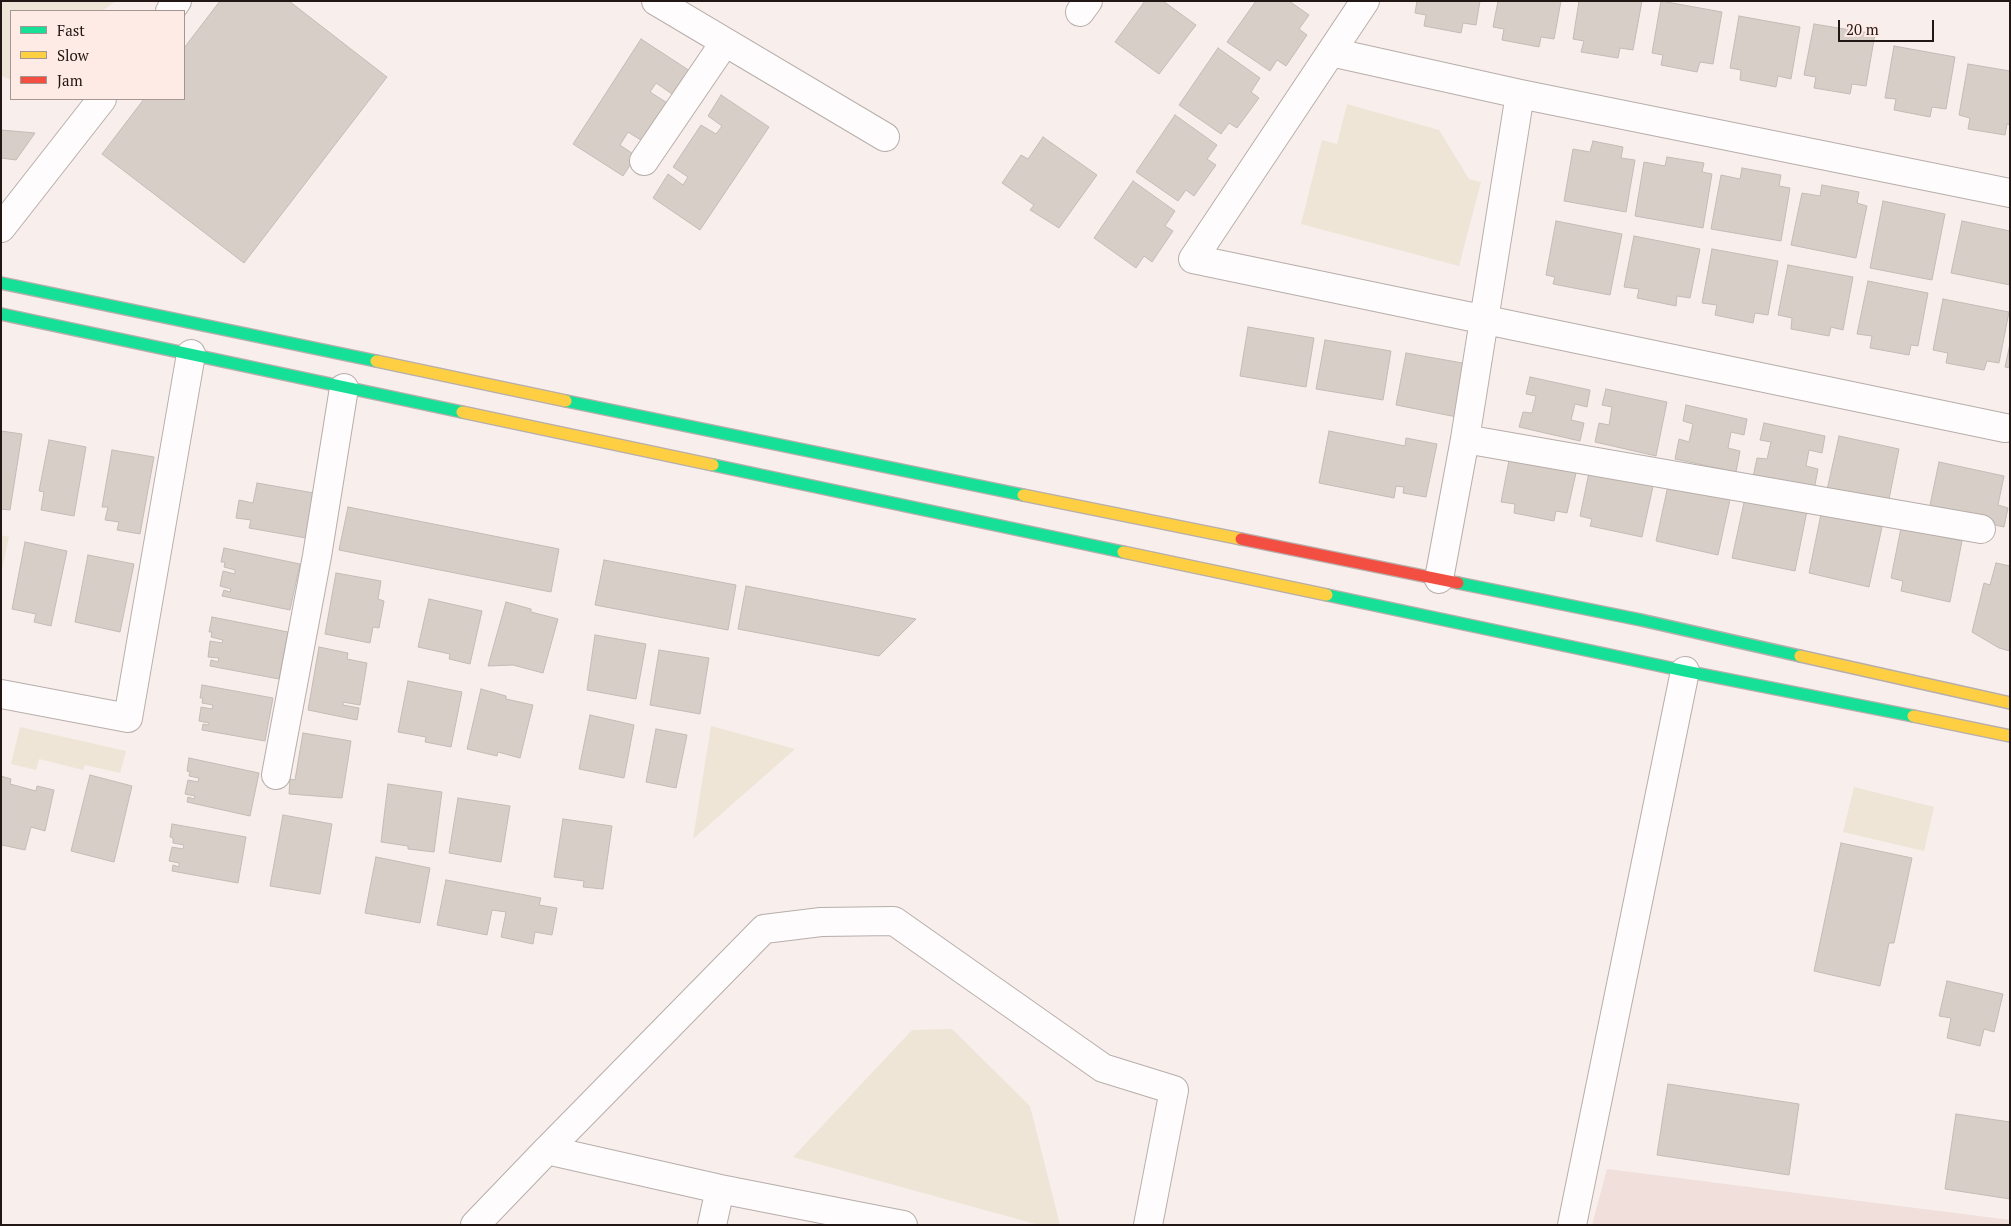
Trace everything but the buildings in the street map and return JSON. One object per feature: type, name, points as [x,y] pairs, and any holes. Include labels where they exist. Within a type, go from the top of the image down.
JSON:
[{"type":"main road","points":[[1,282],[746,439],[1641,620],[2010,703]]},
{"type":"main road","points":[[1,314],[1685,671],[1990,730],[2010,736]]},
{"type":"street","points":[[656,1],[885,137]]},
{"type":"street","points":[[1365,1],[1192,259],[1484,318],[2006,428]]},
{"type":"street","points":[[644,161],[725,42]]},
{"type":"street","points":[[1331,52],[1520,94],[2010,193]]},
{"type":"street","points":[[1439,579],[1465,439],[1520,94]]},
{"type":"street","points":[[1,228],[101,100]]},
{"type":"street","points":[[1,694],[128,718],[191,354]]},
{"type":"street","points":[[276,775],[317,556],[344,388]]},
{"type":"street","points":[[1465,439],[1982,528]]},
{"type":"street","points":[[1572,1225],[1685,671]]},
{"type":"street","points":[[474,1225],[764,929],[821,922],[894,921],[1103,1068],[1174,1090],[1148,1225]]},
{"type":"street","points":[[547,1150],[720,1189],[903,1225]]},
{"type":"street","points":[[712,1225],[720,1189]]},
{"type":"shaded area","points":[[1,1],[116,1],[103,10],[10,10],[10,80],[1,76]]},
{"type":"shaded area","points":[[1347,104],[1439,130],[1469,179],[1481,182],[1459,266],[1301,224],[1322,140],[1337,144]]},
{"type":"shaded area","points":[[1,535],[9,537],[1,574]]},
{"type":"shaded area","points":[[711,726],[795,749],[693,839]]},
{"type":"shaded area","points":[[20,727],[126,751],[120,773],[85,765],[83,770],[39,759],[36,770],[11,764]]},
{"type":"shaded area","points":[[1854,787],[1934,807],[1924,851],[1843,832]]},
{"type":"shaded area","points":[[952,1029],[1030,1106],[1060,1225],[1039,1225],[793,1157],[912,1030]]},
{"type":"shaded area","points":[[1607,1169],[2010,1220],[2010,1225],[1592,1225]]},
{"type":"traffic: fast","points":[[1,283],[376,361]]},
{"type":"traffic: fast","points":[[1,314],[462,412]]},
{"type":"traffic: fast","points":[[566,401],[1023,495]]},
{"type":"traffic: fast","points":[[713,465],[1123,552]]},
{"type":"traffic: fast","points":[[1458,583],[1641,620],[1800,656]]},
{"type":"traffic: fast","points":[[1327,595],[1685,671],[1913,716]]},
{"type":"traffic: slow","points":[[376,361],[566,401]]},
{"type":"traffic: slow","points":[[462,412],[713,465]]},
{"type":"traffic: slow","points":[[1023,495],[1241,539]]},
{"type":"traffic: slow","points":[[1123,552],[1327,595]]},
{"type":"traffic: slow","points":[[1800,656],[2010,703]]},
{"type":"traffic: slow","points":[[1913,716],[2010,736]]},
{"type":"traffic: jam","points":[[1241,539],[1458,583]]}]
